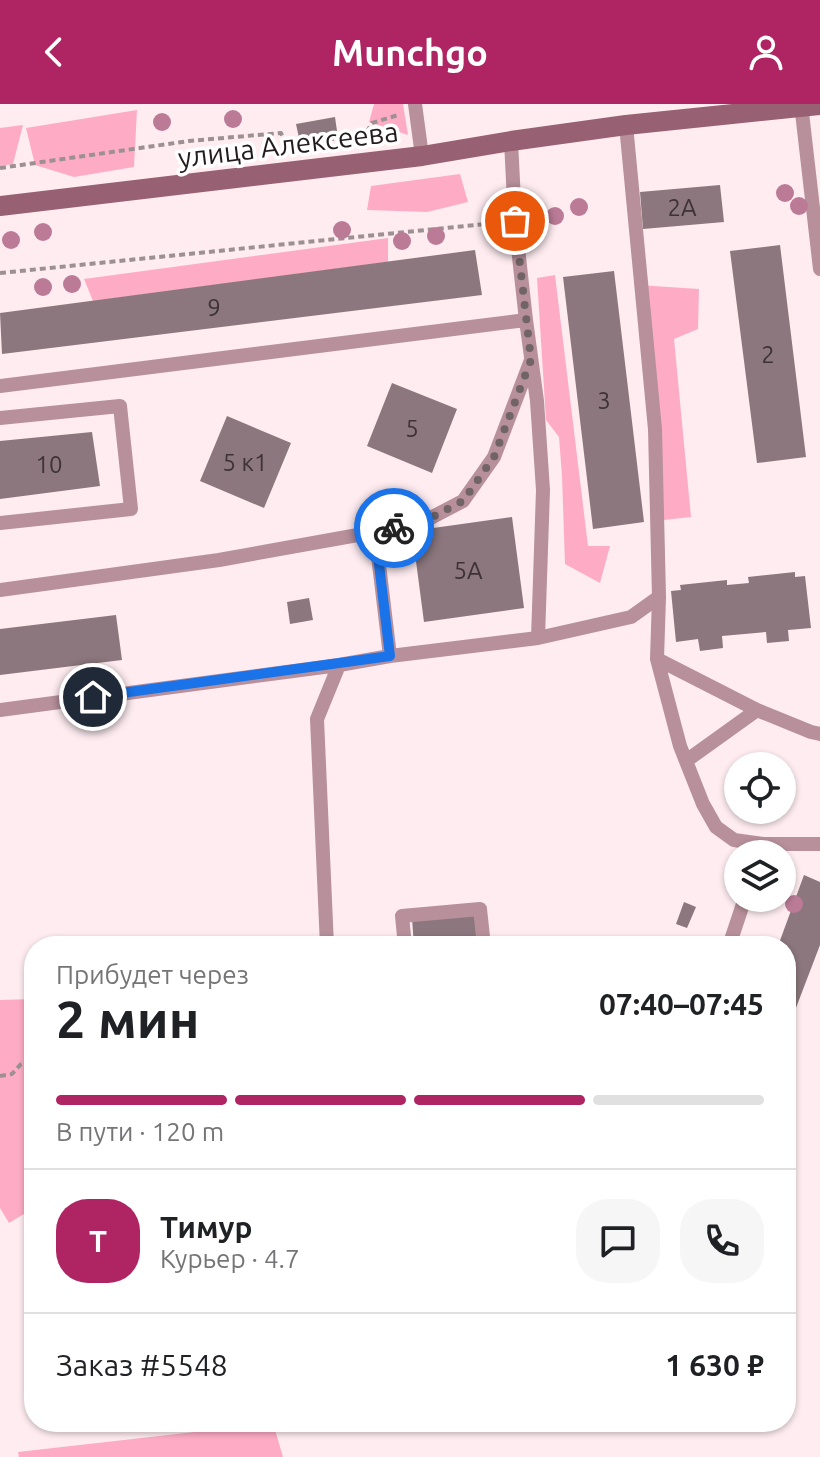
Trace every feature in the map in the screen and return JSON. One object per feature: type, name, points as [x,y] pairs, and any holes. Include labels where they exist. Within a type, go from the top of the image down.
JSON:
[{"type":"street","name":"улица Алексеева","points":[[0,206],[422,156],[626,125],[808,106]]},
{"type":"lane","points":[[808,106],[820,269]]},
{"type":"lane","points":[[415,107],[422,156]]},
{"type":"lane","points":[[626,125],[655,429],[659,597],[657,659],[686,761],[703,804],[716,827],[734,840]]},
{"type":"lane","points":[[511,141],[515,221],[537,401],[543,490],[538,638]]},
{"type":"lane","points":[[0,386],[526,320]]},
{"type":"lane","points":[[0,590],[219,560],[419,524],[463,501],[494,457],[531,360]]},
{"type":"lane","points":[[0,418],[120,406],[131,509],[0,523]]},
{"type":"lane","points":[[375,531],[390,656]]},
{"type":"lane","points":[[0,710],[538,638],[631,617],[659,597]]},
{"type":"lane","points":[[657,659],[757,710],[820,734]]},
{"type":"lane","points":[[327,936],[317,719],[339,665]]},
{"type":"lane","points":[[686,761],[757,710]]},
{"type":"lane","points":[[796,846],[820,844]]},
{"type":"lane","points":[[404,936],[402,916],[480,909],[483,936]]},
{"type":"lane","points":[[732,936],[740,912]]},
{"type":"path","points":[[0,168],[189,141],[281,133],[287,147],[366,133],[372,123],[415,107]]},
{"type":"path","points":[[0,273],[515,221]]},
{"type":"path","points":[[0,1076],[12,1074],[24,1063]]},
{"type":"shaded area","points":[[374,104],[403,104],[408,135],[369,122]]},
{"type":"shaded area","points":[[137,110],[134,167],[74,177],[35,165],[26,128]]},
{"type":"shaded area","points":[[23,125],[13,164],[0,166],[0,128]]},
{"type":"shaded area","points":[[460,174],[468,202],[427,212],[367,210],[371,186]]},
{"type":"shaded area","points":[[388,238],[388,262],[93,301],[84,279]]},
{"type":"shaded area","points":[[555,275],[588,546],[610,546],[600,583],[565,564],[559,437],[546,420],[537,278]]},
{"type":"shaded area","points":[[638,285],[699,289],[698,329],[674,339],[691,517],[664,520]]},
{"type":"shaded area","points":[[24,999],[24,1214],[9,1223],[0,1208],[0,1000]]},
{"type":"shaded area","points":[[194,1432],[276,1432],[283,1457],[19,1457],[18,1452]]},
{"type":"building","points":[[335,117],[337,131],[299,138],[296,124]]},
{"type":"building","points":[[720,185],[724,222],[643,229],[640,192]]},
{"type":"building","points":[[780,245],[806,457],[757,463],[730,251]]},
{"type":"building","points":[[475,250],[482,295],[2,354],[0,313]]},
{"type":"building","points":[[614,271],[644,522],[593,529],[563,277]]},
{"type":"building","points":[[392,383],[457,409],[432,473],[367,446]]},
{"type":"building","points":[[227,416],[291,443],[264,508],[200,481]]},
{"type":"building","points":[[92,432],[100,486],[0,499],[0,441]]},
{"type":"building","points":[[512,517],[524,608],[424,622],[412,531]]},
{"type":"building","points":[[795,572],[795,577],[805,576],[811,628],[788,630],[789,641],[767,643],[766,632],[722,636],[723,648],[700,651],[698,639],[676,642],[671,591],[681,590],[680,585],[727,580],[727,585],[749,583],[748,577]]},
{"type":"building","points":[[309,598],[313,620],[290,624],[287,602]]},
{"type":"building","points":[[116,615],[122,660],[0,675],[0,629]]},
{"type":"building","points":[[804,875],[820,882],[820,945],[796,1008],[796,936],[782,936],[790,912],[796,912],[796,897]]},
{"type":"building","points":[[684,902],[696,907],[687,928],[676,924]]},
{"type":"building","points":[[475,914],[476,936],[413,936],[412,918]]},
{"type":"way so far","points":[[394,528],[419,524],[463,501],[494,457],[531,360],[515,221]]},
{"type":"route","points":[[93,697],[390,656],[375,531],[394,528]]}]
